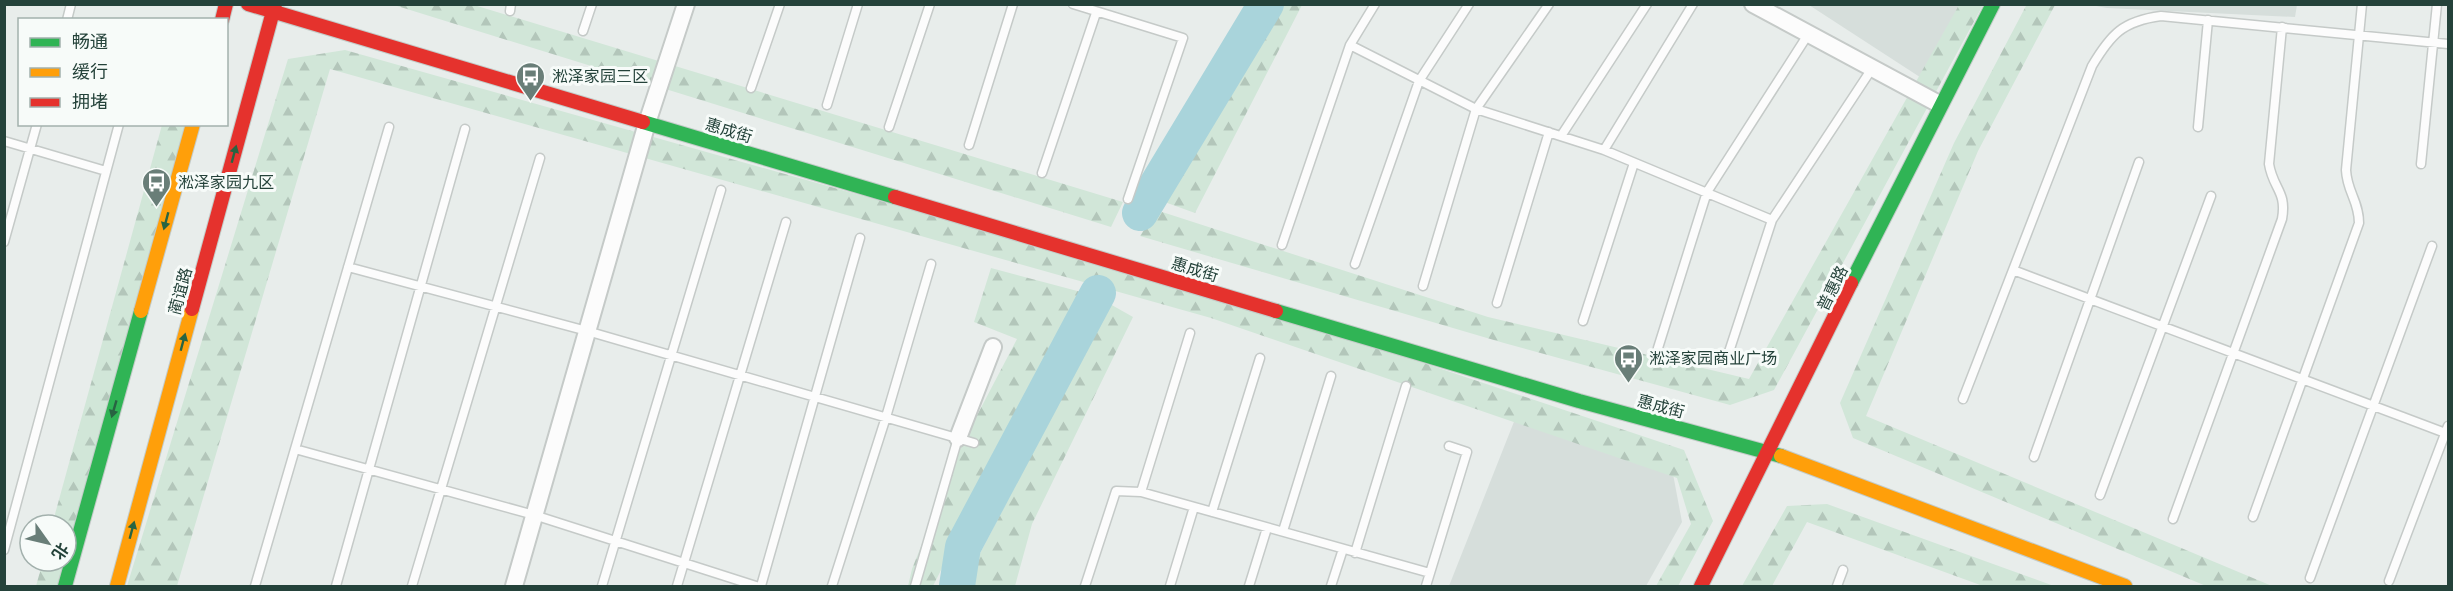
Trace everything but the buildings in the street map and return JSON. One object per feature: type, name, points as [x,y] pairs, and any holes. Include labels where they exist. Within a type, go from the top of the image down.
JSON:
[{"type":"street","name":"惠成街","points":[[248,4],[274,8],[647,123],[1568,397],[1771,452],[2125,586]]},
{"type":"street","points":[[514,586],[647,123],[686,4]]},
{"type":"street","points":[[1753,4],[1940,104]]},
{"type":"street","name":"普惠路","points":[[1701,586],[1771,452],[1940,104],[1993,4]]},
{"type":"street","name":"蔺谊路","points":[[117,586],[274,8]]},
{"type":"street","name":"蔺谊路","points":[[64,586],[192,126]]},
{"type":"street","points":[[966,440],[993,347]]},
{"type":"lane","points":[[583,32],[592,4]]},
{"type":"lane","points":[[751,88],[780,4]]},
{"type":"lane","points":[[827,105],[858,4]]},
{"type":"lane","points":[[889,127],[930,4]]},
{"type":"lane","points":[[969,146],[1013,4]]},
{"type":"lane","points":[[1073,4],[1096,13],[1183,38],[1128,199]]},
{"type":"lane","points":[[1282,245],[1350,45],[1375,4]]},
{"type":"lane","points":[[1355,264],[1419,81],[1469,4]]},
{"type":"lane","points":[[1423,286],[1476,109],[1550,4]]},
{"type":"lane","points":[[1561,136],[1647,4]]},
{"type":"lane","points":[[1604,150],[1693,4]]},
{"type":"lane","points":[[2253,517],[2359,224],[2358,203],[2351,194],[2346,170],[2362,4]]},
{"type":"lane","points":[[2421,164],[2437,4]]},
{"type":"lane","points":[[1042,173],[1096,13]]},
{"type":"lane","points":[[1963,399],[2092,66],[2107,40],[2124,26],[2144,18],[2161,16],[2448,44]]},
{"type":"lane","points":[[2198,127],[2208,20]]},
{"type":"lane","points":[[2173,519],[2282,219],[2283,195],[2271,178],[2269,164],[2282,27]]},
{"type":"lane","points":[[1658,348],[1707,192],[1809,33]]},
{"type":"lane","points":[[1350,45],[1476,109],[1604,150],[1772,220]]},
{"type":"lane","points":[[1727,358],[1772,220],[1873,67]]},
{"type":"lane","points":[[4,242],[36,126]]},
{"type":"lane","points":[[4,550],[118,126]]},
{"type":"lane","points":[[255,586],[389,127]]},
{"type":"lane","points":[[336,586],[465,129]]},
{"type":"lane","points":[[1497,303],[1549,132]]},
{"type":"lane","points":[[4,141],[106,171]]},
{"type":"lane","points":[[412,586],[498,307],[540,158]]},
{"type":"lane","points":[[2034,457],[2139,162]]},
{"type":"lane","points":[[1582,321],[1634,163]]},
{"type":"lane","points":[[602,586],[721,190]]},
{"type":"lane","points":[[2100,495],[2211,196]]},
{"type":"lane","points":[[676,586],[786,222]]},
{"type":"lane","points":[[761,586],[860,238]]},
{"type":"lane","points":[[2310,578],[2432,246]]},
{"type":"lane","points":[[832,586],[886,417],[931,264]]},
{"type":"lane","points":[[348,267],[587,331],[966,440],[915,586]]},
{"type":"lane","points":[[2013,270],[2302,380],[2448,431],[2390,581]]},
{"type":"lane","points":[[1141,492],[1190,333]]},
{"type":"lane","points":[[1212,512],[1260,358]]},
{"type":"lane","points":[[1283,531],[1331,376]]},
{"type":"lane","points":[[1355,553],[1406,386]]},
{"type":"lane","points":[[1426,586],[1467,452],[1449,446]]},
{"type":"lane","points":[[295,449],[534,515],[756,586]]},
{"type":"lane","points":[[1085,586],[1116,490],[1141,492],[1430,573]]},
{"type":"lane","points":[[1170,586],[1194,507]]},
{"type":"lane","points":[[1249,586],[1267,528]]},
{"type":"lane","points":[[1331,586],[1343,549]]},
{"type":"lane","points":[[1837,586],[1843,570]]},
{"type":"shaded area","points":[[1809,5],[1970,5],[1926,81]]},
{"type":"shaded area","points":[[2091,5],[2297,5],[2295,17],[2107,8]]},
{"type":"shaded area","points":[[1521,404],[1670,458],[1682,522],[1646,586],[1449,586]]},
{"type":"green space","points":[[1274,4],[1302,5],[1195,213],[1159,200]]},
{"type":"green space","points":[[2027,4],[2055,5],[1978,151],[1866,416],[2272,586],[2206,586],[1853,438],[1840,403],[1954,143]]},
{"type":"green space","points":[[394,5],[474,5],[1123,202],[1111,227]]},
{"type":"green space","points":[[1959,5],[1983,5],[1774,390],[1730,405],[1504,343],[1140,236],[1156,210],[1488,317],[1749,379]]},
{"type":"green space","points":[[345,50],[1253,306],[1684,450],[1713,521],[1678,586],[1656,586],[1691,524],[1677,478],[1211,318],[330,69],[177,586],[127,586],[288,59]]},
{"type":"green space","points":[[162,126],[197,126],[78,547],[78,513],[55,513]]},
{"type":"green space","points":[[991,268],[1081,292],[933,586],[908,586],[912,569],[961,446],[1017,339],[974,322]]},
{"type":"green space","points":[[1110,304],[1133,317],[1032,524],[1015,586],[963,586]]},
{"type":"green space","points":[[1827,504],[2054,586],[1983,586],[1807,522],[1772,586],[1742,586],[1787,506]]},
{"type":"green space","points":[[40,573],[71,573],[67,586],[36,586]]},
{"type":"waterway","points":[[1140,213],[1266,4]]},
{"type":"waterway","points":[[957,586],[963,547],[1098,293]]},
{"type":"traffic: fast","points":[[1851,283],[1993,4]]},
{"type":"traffic: fast","points":[[643,122],[895,197]]},
{"type":"traffic: fast","points":[[65,586],[141,311]]},
{"type":"traffic: fast","points":[[1276,311],[1579,401],[1781,456]]},
{"type":"traffic: slow","points":[[141,311],[192,126]]},
{"type":"traffic: slow","points":[[117,586],[192,309]]},
{"type":"traffic: slow","points":[[1781,456],[2125,586]]},
{"type":"traffic: jam","points":[[222,18],[226,4]]},
{"type":"traffic: jam","points":[[248,4],[643,122]]},
{"type":"traffic: jam","points":[[192,309],[275,4]]},
{"type":"traffic: jam","points":[[895,197],[1276,311]]},
{"type":"traffic: jam","points":[[1701,586],[1851,283]]},
{"type":"place","name":"淞泽家园三区","points":[[531,102]]},
{"type":"place","name":"淞泽家园九区","points":[[157,208]]},
{"type":"place","name":"淞泽家园商业广场","points":[[1628,384]]}]
